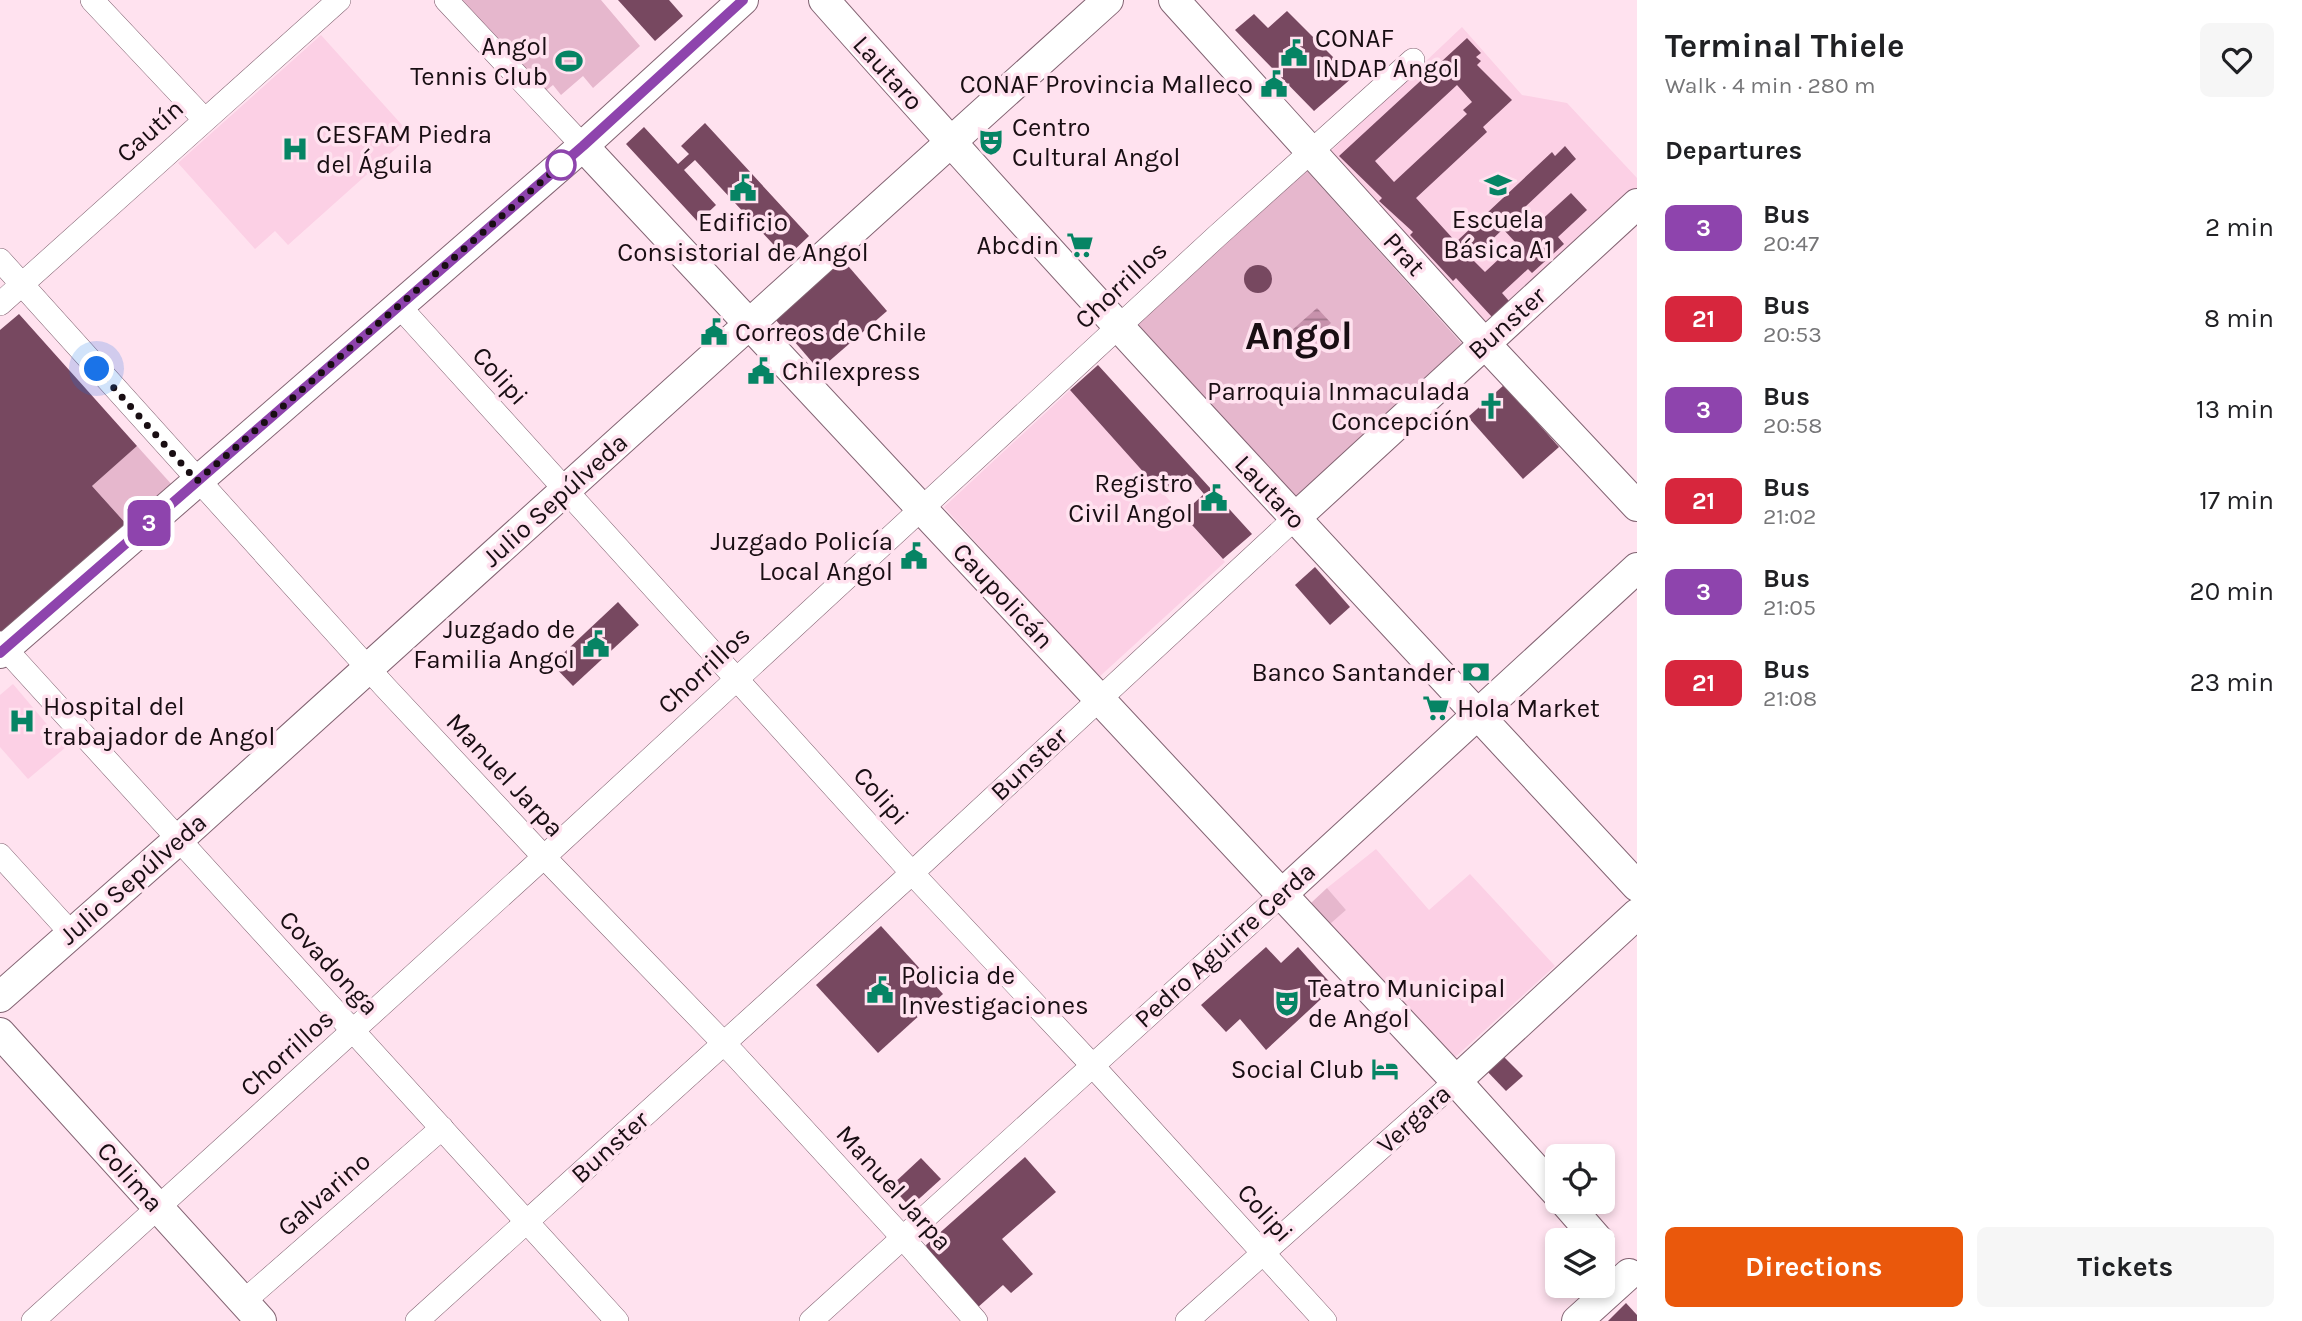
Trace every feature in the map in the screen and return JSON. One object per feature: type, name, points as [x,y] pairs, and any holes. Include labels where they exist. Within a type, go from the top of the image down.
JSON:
[{"type":"main road","points":[[2,648],[583,146],[743,0]]},
{"type":"main road","name":"Lautaro","points":[[824,0],[1294,519],[1637,886]]},
{"type":"main road","name":"Julio Sepúlveda","points":[[0,997],[567,490],[1108,0]]},
{"type":"main road","name":"Prat","points":[[1174,0],[1485,343],[1637,506]]},
{"type":"main road","name":"Caupolicán","points":[[583,146],[1457,1081],[1545,1179]]},
{"type":"main road","name":"Bunster","points":[[1294,519],[1637,204]]},
{"type":"main road","name":"Pedro Aguirre Cerda","points":[[1282,894],[1637,568]]},
{"type":"main road","name":"Vergara","points":[[1457,1081],[1637,914]]},
{"type":"main road","name":"Colima","points":[[0,1033],[252,1311]]},
{"type":"main road","points":[[1575,1214],[1587,1228]]},
{"type":"main road","points":[[1577,1321],[1634,1275],[1615,1257]]},
{"type":"street","points":[[92,0],[205,119]]},
{"type":"street","name":"Cautín","points":[[0,304],[339,0]]},
{"type":"street","name":"Caupolicán","points":[[446,0],[583,146]]},
{"type":"street","name":"Chorrillos","points":[[33,1321],[544,857],[1118,326],[1413,60]]},
{"type":"street","name":"Manuel Jarpa","points":[[0,260],[367,667],[544,857],[724,1044],[976,1321]]},
{"type":"street","name":"Colipi","points":[[399,306],[912,873],[1092,1065],[1325,1321]]},
{"type":"street","name":"Bunster","points":[[417,1321],[912,873],[1294,519]]},
{"type":"street","name":"Covadonga","points":[[2,648],[354,1030],[617,1321]]},
{"type":"street","points":[[4,869],[71,933]]},
{"type":"street","name":"Pedro Aguirre Cerda","points":[[811,1321],[1282,894]]},
{"type":"street","name":"Vergara","points":[[1187,1321],[1457,1081]]},
{"type":"street","name":"Galvarino","points":[[252,1311],[442,1128]]},
{"type":"shaded area","name":"Angol Tennis Club","points":[[460,0],[601,0],[640,46],[593,88],[583,76],[561,95],[553,85],[544,92]]},
{"type":"shaded area","name":"Escuela Básica A1","points":[[1462,27],[1522,95],[1567,103],[1637,178],[1637,191],[1488,330],[1330,152]]},
{"type":"shaded area","name":"CESFAM Piedra del Águila","points":[[321,35],[411,135],[288,245],[275,231],[255,249],[178,163]]},
{"type":"shaded area","points":[[1307,171],[1464,346],[1294,504],[1134,326]]},
{"type":"shaded area","points":[[1317,308],[1331,323],[1296,355],[1282,339]]},
{"type":"shaded area","points":[[1070,390],[1225,562],[1098,678],[944,507]]},
{"type":"shaded area","points":[[137,446],[173,486],[128,526],[92,486]]},
{"type":"shaded area","name":"Hospital del trabajador de Angol","points":[[13,684],[66,747],[28,779],[0,747],[0,695]]},
{"type":"shaded area","points":[[1376,849],[1429,910],[1470,874],[1555,966],[1451,1061],[1330,924],[1346,910],[1327,888]]},
{"type":"shaded area","points":[[1327,888],[1346,910],[1330,924],[1311,903]]},
{"type":"building","points":[[618,0],[669,0],[683,16],[655,41]]},
{"type":"building","name":"CONAF INDAP Angol","points":[[1287,11],[1353,77],[1314,111],[1235,30],[1254,14],[1268,28]]},
{"type":"building","points":[[1467,38],[1481,53],[1476,57],[1481,61],[1477,65],[1512,100],[1483,127],[1487,132],[1416,198],[1456,242],[1552,152],[1555,156],[1565,146],[1576,159],[1522,210],[1536,225],[1571,193],[1587,210],[1558,237],[1564,244],[1532,273],[1528,269],[1502,293],[1509,301],[1492,317],[1456,278],[1453,281],[1410,235],[1413,232],[1379,201],[1382,198],[1339,156]],"holes":[[[1457,85],[1472,102],[1463,110],[1467,114],[1394,182],[1375,161]],[[1503,229],[1516,243],[1485,272],[1472,259]]]},
{"type":"building","name":"Edificio Consistorial de Angol","points":[[705,123],[809,236],[786,258],[695,160],[684,170],[716,205],[698,222],[626,144],[644,127],[678,164],[689,154],[681,146]]},
{"type":"building","points":[[843,260],[887,311],[819,370],[775,319]]},
{"type":"building","points":[[1258,265],[1268,269],[1272,279],[1268,289],[1258,293],[1248,289],[1244,279],[1248,269]]},
{"type":"building","points":[[19,314],[137,446],[92,486],[128,526],[4,637],[0,632],[0,330]]},
{"type":"building","points":[[1098,365],[1252,534],[1223,559],[1182,514],[1204,494],[1187,474],[1164,495],[1070,390]]},
{"type":"building","points":[[1504,385],[1559,447],[1523,479],[1468,417]]},
{"type":"building","points":[[1315,567],[1350,607],[1330,625],[1295,585]]},
{"type":"building","name":"Juzgado de Familia Angol","points":[[618,602],[639,625],[573,686],[552,664]]},
{"type":"building","name":"Policia de Investigaciones","points":[[881,926],[943,994],[878,1053],[816,985]]},
{"type":"building","points":[[1266,947],[1281,963],[1298,947],[1334,987],[1266,1050],[1240,1019],[1226,1032],[1201,1005]]},
{"type":"building","points":[[1500,1053],[1523,1076],[1506,1091],[1483,1067]]},
{"type":"building","points":[[1025,1157],[1056,1192],[1002,1239],[1033,1274],[1011,1293],[1003,1285],[977,1308],[928,1252],[926,1245]]},
{"type":"building","points":[[921,1158],[941,1179],[910,1207],[891,1186]]},
{"type":"building","points":[[1626,1303],[1637,1315],[1637,1321],[1608,1321]]},
{"type":"bus line","name":"3","points":[[0,653],[583,146],[743,0]]},
{"type":"place","name":"CONAF INDAP Angol","points":[[1294,53]]},
{"type":"place","name":"Angol Tennis Club","points":[[569,61]]},
{"type":"place","name":"CONAF Provincia Malleco","points":[[1274,84]]},
{"type":"place","name":"Centro Cultural Angol","points":[[991,142]]},
{"type":"place","name":"CESFAM Piedra del Águila","points":[[295,149]]},
{"type":"place","name":"Escuela Básica A1","points":[[1498,185]]},
{"type":"place","name":"Edificio Consistorial de Angol","points":[[743,188]]},
{"type":"place","name":"Abcdin","points":[[1080,245]]},
{"type":"place","name":"Correos de Chile","points":[[714,332]]},
{"type":"place","name":"Chilexpress","points":[[761,371]]},
{"type":"place","name":"Parroquia Inmaculada Concepción","points":[[1491,406]]},
{"type":"place","name":"Registro Civil Angol","points":[[1214,498]]},
{"type":"place","name":"Juzgado Policía Local Angol","points":[[914,556]]},
{"type":"place","name":"Juzgado de Familia Angol","points":[[596,644]]},
{"type":"place","name":"Banco Santander","points":[[1476,672]]},
{"type":"place","name":"Hola Market","points":[[1436,708]]},
{"type":"place","name":"Hospital del trabajador de Angol","points":[[22,721]]},
{"type":"place","name":"Policia de Investigaciones","points":[[880,990]]},
{"type":"place","name":"Teatro Municipal de Angol","points":[[1287,1003]]},
{"type":"place","name":"Social Club","points":[[1385,1069]]},
{"type":"district","name":"Angol","points":[[1299,335]]},
{"type":"route","points":[[97,369],[197,481],[564,162],[561,165]]}]
